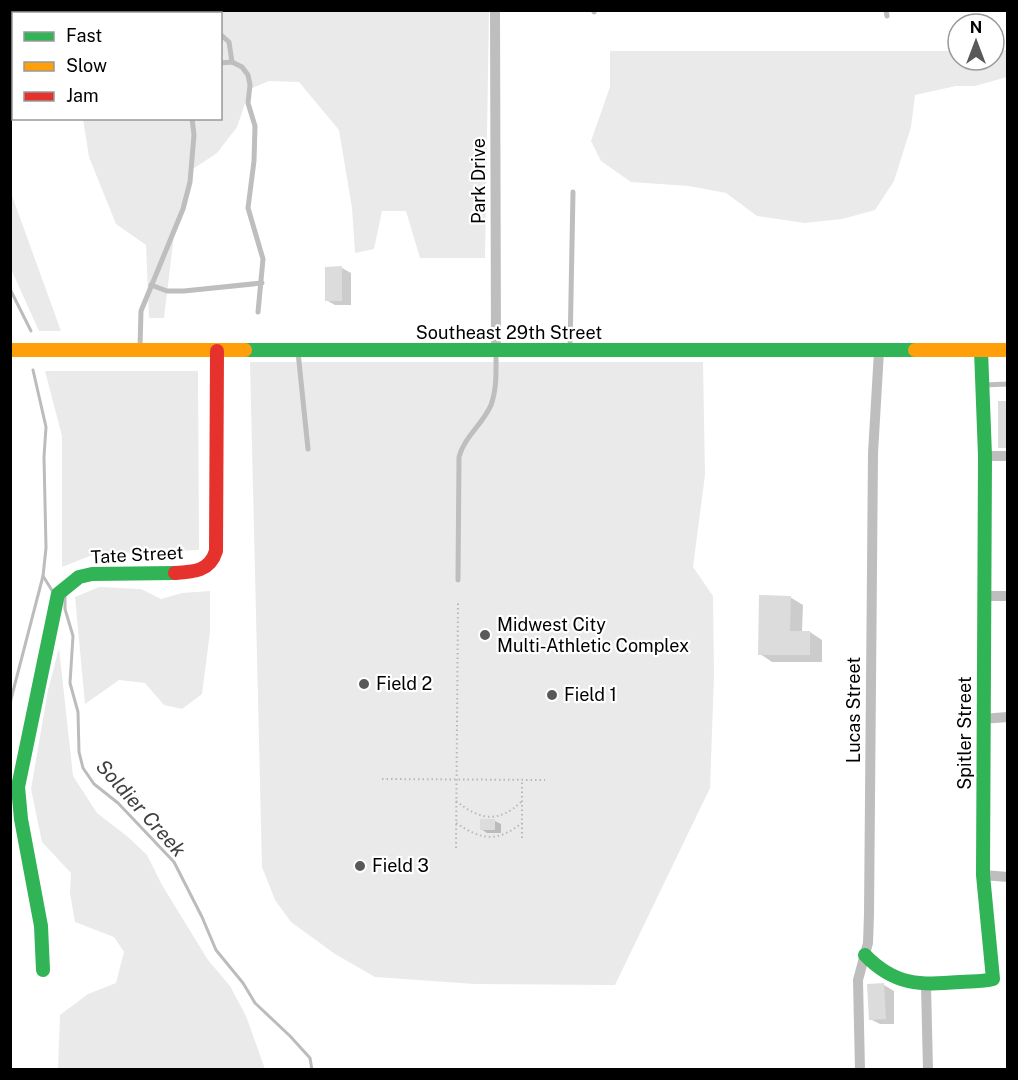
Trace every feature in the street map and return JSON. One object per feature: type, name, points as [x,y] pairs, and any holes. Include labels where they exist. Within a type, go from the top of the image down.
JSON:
[{"type":"street","name":"Park Drive","points":[[495,10],[496,351]]},
{"type":"street","name":"Southeast 29th Street","points":[[10,350],[1008,350]]},
{"type":"street","name":"Spitler Street","points":[[865,955],[886,975],[903,982],[926,985],[984,982],[993,979],[983,875],[985,456],[981,350]]},
{"type":"street","name":"Tate Street","points":[[43,970],[41,926],[21,819],[18,787],[58,594],[79,577],[92,574],[186,572],[203,569],[214,559],[217,544],[217,351]]},
{"type":"street","name":"Lucas Street","points":[[860,1070],[858,980],[865,955],[869,914],[873,453],[879,351]]},
{"type":"street","points":[[985,456],[1008,456]]},
{"type":"street","points":[[984,596],[1008,596]]},
{"type":"street","points":[[982,719],[1008,717]]},
{"type":"street","points":[[983,875],[1008,877]]},
{"type":"street","points":[[926,985],[928,1070]]},
{"type":"lane","points":[[222,36],[229,42],[232,62]]},
{"type":"lane","points":[[222,63],[232,62],[242,67],[248,75],[250,85],[248,104],[255,126],[254,161],[248,208],[263,259],[258,312]]},
{"type":"lane","points":[[140,350],[141,311],[183,209],[190,182],[194,135],[192,120]]},
{"type":"lane","points":[[570,351],[573,192]]},
{"type":"lane","points":[[151,285],[167,291],[184,291],[262,283]]},
{"type":"lane","points":[[298,351],[308,449]]},
{"type":"lane","points":[[458,580],[459,457],[462,446],[491,405],[496,383],[496,351]]},
{"type":"lane","points":[[982,386],[1008,384]]},
{"type":"path","points":[[456,848],[458,603]]},
{"type":"path","points":[[382,779],[545,780]]},
{"type":"path","points":[[522,780],[522,838]]},
{"type":"path","points":[[456,801],[469,812],[487,817],[507,813],[522,801]]},
{"type":"path","points":[[456,823],[477,836],[486,837],[504,835],[522,823]]},
{"type":"shaded area","points":[[489,11],[485,258],[420,258],[406,211],[382,211],[374,249],[355,253],[352,208],[339,130],[299,82],[269,81],[250,89],[237,127],[217,153],[193,169],[174,235],[164,318],[149,318],[146,245],[116,224],[89,157],[83,120],[222,120],[222,12],[64,12]]},
{"type":"shaded area","points":[[1007,50],[1007,77],[975,86],[956,86],[915,95],[911,127],[894,181],[875,210],[842,219],[805,223],[757,216],[726,193],[689,186],[631,182],[601,161],[591,141],[610,87],[610,51],[946,51],[946,72],[1006,72]]},
{"type":"shaded area","points":[[11,193],[61,331],[39,331],[11,269]]},
{"type":"shaded area","name":"Midwest City Multi-Athletic Complex","points":[[250,362],[703,362],[705,475],[693,567],[713,596],[714,675],[710,788],[615,985],[475,984],[375,977],[335,954],[291,922],[275,900],[262,867]]},
{"type":"shaded area","points":[[45,371],[198,371],[199,550],[95,554],[62,567],[62,436]]},
{"type":"shaded area","points":[[99,587],[141,589],[161,599],[182,593],[210,591],[210,632],[202,694],[182,709],[164,705],[145,683],[119,680],[85,704],[75,597]]},
{"type":"shaded area","points":[[59,648],[73,776],[97,813],[147,855],[162,885],[208,960],[230,986],[246,1016],[265,1069],[58,1069],[60,1015],[88,994],[116,983],[124,952],[114,937],[75,922],[70,893],[71,873],[42,842],[31,789],[48,690]]},
{"type":"building","points":[[342,266],[342,301],[325,301],[325,267]]},
{"type":"building","points":[[998,401],[1008,401],[1008,448],[998,448]]},
{"type":"building","points":[[759,595],[791,596],[790,631],[810,631],[810,655],[758,655]]},
{"type":"building","points":[[480,819],[495,819],[495,830],[480,830]]},
{"type":"building","points":[[884,983],[886,1019],[869,1020],[867,984]]},
{"type":"waterway","name":"Soldier Creek","points":[[10,289],[31,331]]},
{"type":"waterway","name":"Soldier Creek","points":[[10,703],[43,576],[46,548],[44,457],[46,427],[33,370]]},
{"type":"waterway","name":"Soldier Creek","points":[[43,576],[53,592]]},
{"type":"waterway","name":"Soldier Creek","points":[[65,597],[65,609],[73,636],[70,683],[78,712],[79,752],[83,768],[94,784],[118,803],[174,862],[216,950],[243,983],[255,1003],[310,1058],[312,1070]]},
{"type":"traffic: fast","points":[[245,350],[915,350]]},
{"type":"traffic: fast","points":[[865,955],[887,973],[909,981],[933,983],[993,979],[983,875],[985,456],[981,350]]},
{"type":"traffic: fast","points":[[43,970],[41,926],[21,819],[18,787],[58,594],[79,577],[92,574],[175,573]]},
{"type":"traffic: slow","points":[[10,350],[245,350]]},
{"type":"traffic: slow","points":[[915,350],[1008,350]]},
{"type":"traffic: jam","points":[[175,573],[200,569],[210,563],[216,551],[217,351]]},
{"type":"place","name":"Midwest City Multi-Athletic Complex","points":[[485,635]]},
{"type":"place","name":"Field 2","points":[[364,684]]},
{"type":"place","name":"Field 1","points":[[552,695]]},
{"type":"place","name":"Field 3","points":[[360,866]]}]
